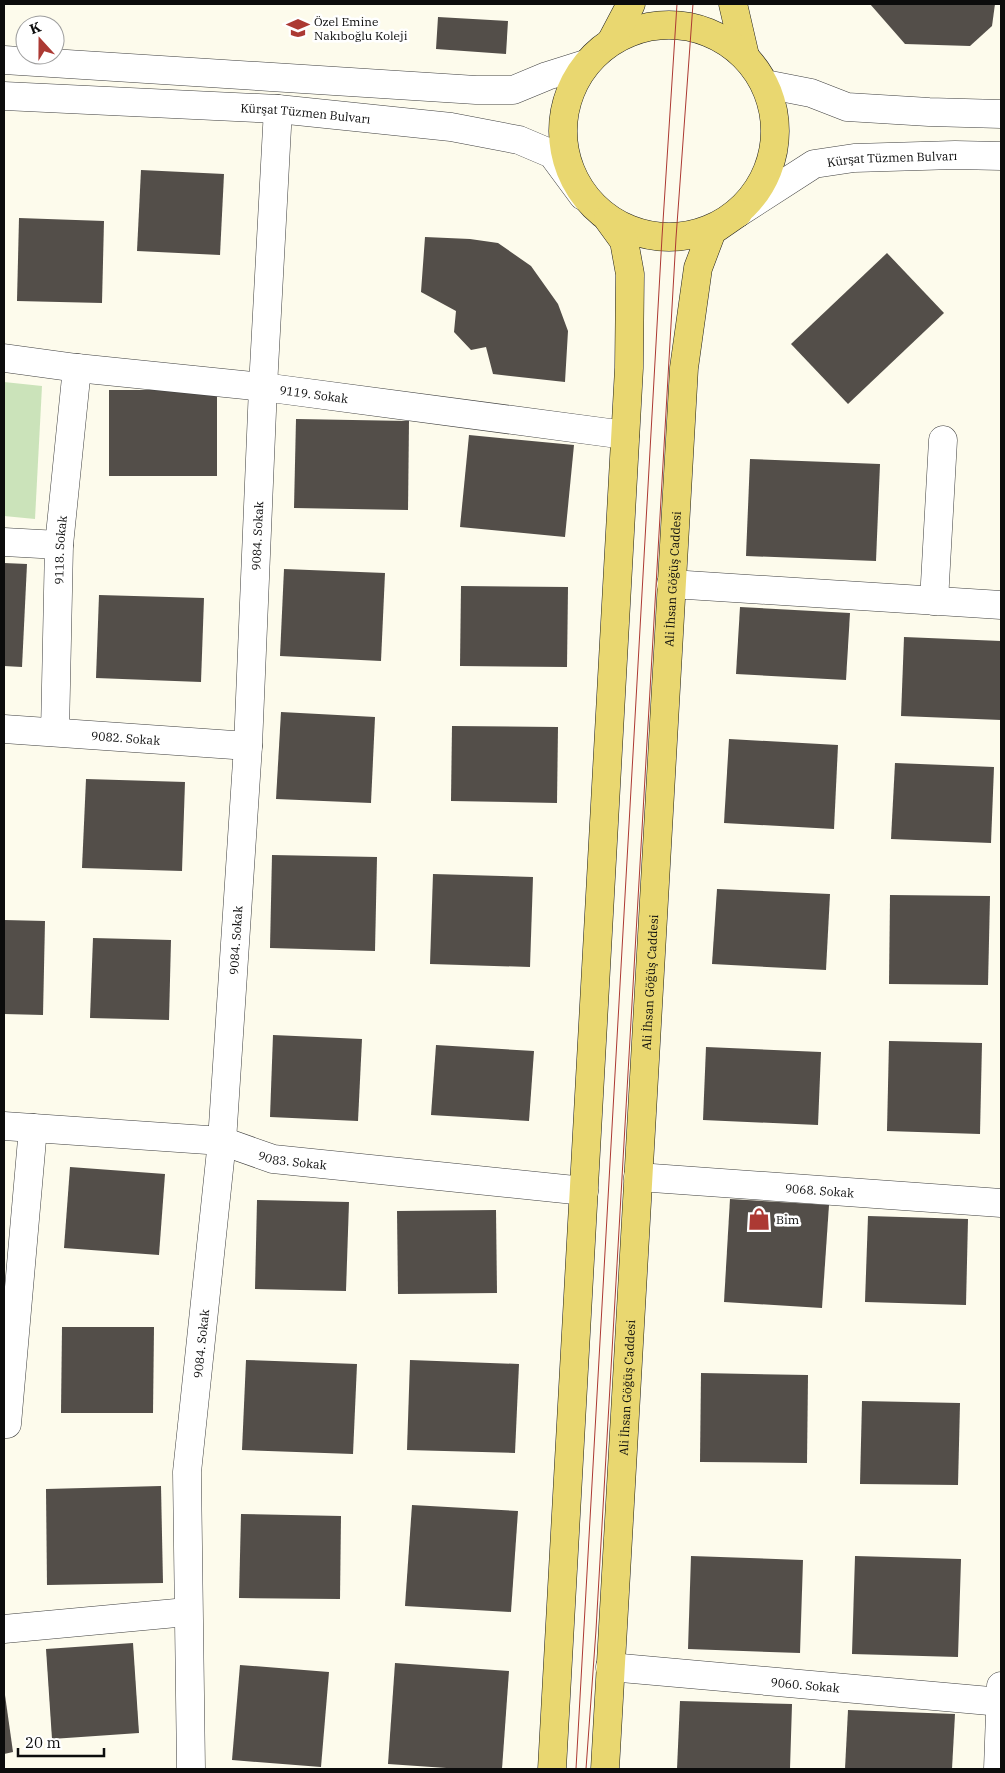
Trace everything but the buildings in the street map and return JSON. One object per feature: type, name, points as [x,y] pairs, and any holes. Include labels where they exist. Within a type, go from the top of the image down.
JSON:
[{"type":"main road","points":[[552,1769],[629,368],[630,274],[624,242],[608,219],[583,196],[567,165],[561,130],[568,95],[586,64],[612,40],[631,4]]},
{"type":"main road","points":[[734,4],[744,56]]},
{"type":"main road","points":[[608,219],[639,234],[676,238],[708,231],[738,213],[761,186],[774,154],[775,119],[766,84],[744,56],[716,35],[675,25],[645,27],[612,40]]},
{"type":"main road","name":"Ali İhsan Göğüş Caddesi","points":[[605,1769],[684,368],[698,268],[712,231],[738,213]]},
{"type":"street","points":[[4,60],[476,90],[513,90],[547,76],[586,64]]},
{"type":"street","points":[[766,84],[811,93],[847,107],[1001,114]]},
{"type":"street","name":"Kürşat Tüzmen Bulvarı","points":[[4,96],[278,110],[451,127],[519,140],[552,154],[583,196]]},
{"type":"street","name":"9084. Sokak","points":[[190,1769],[187,1472],[222,1141],[248,746],[263,387],[278,110]]},
{"type":"street","name":"Kürşat Tüzmen Bulvarı","points":[[738,213],[814,164],[854,158],[956,155],[1001,156]]},
{"type":"street","name":"9119. Sokak","points":[[4,358],[77,368],[263,387],[625,435]]},
{"type":"street","name":"9118. Sokak","points":[[55,732],[59,545],[77,368]]},
{"type":"street","points":[[934,601],[943,440]]},
{"type":"street","points":[[4,542],[59,545]]},
{"type":"street","points":[[671,584],[1001,605]]},
{"type":"street","name":"9082. Sokak","points":[[4,729],[248,746]]},
{"type":"street","name":"9083. Sokak","points":[[4,1126],[222,1141],[273,1159],[584,1191]]},
{"type":"street","points":[[4,1424],[8,1424],[33,1128]]},
{"type":"street","name":"9068. Sokak","points":[[638,1177],[1001,1203]]},
{"type":"street","points":[[4,1629],[187,1612]]},
{"type":"street","name":"9060. Sokak","points":[[610,1667],[1001,1702]]},
{"type":"street","points":[[998,1769],[1001,1686]]},
{"type":"green space","points":[[4,382],[42,386],[35,519],[4,516]]},
{"type":"tram line","points":[[576,1769],[662,237],[677,4]]},
{"type":"tram line","points":[[586,1769],[596,1630],[676,238],[693,4]]},
{"type":"place","name":"Özel Emine Nakıboğlu Koleji","points":[[298,28]]},
{"type":"place","name":"Bim","points":[[759,1219]]}]
